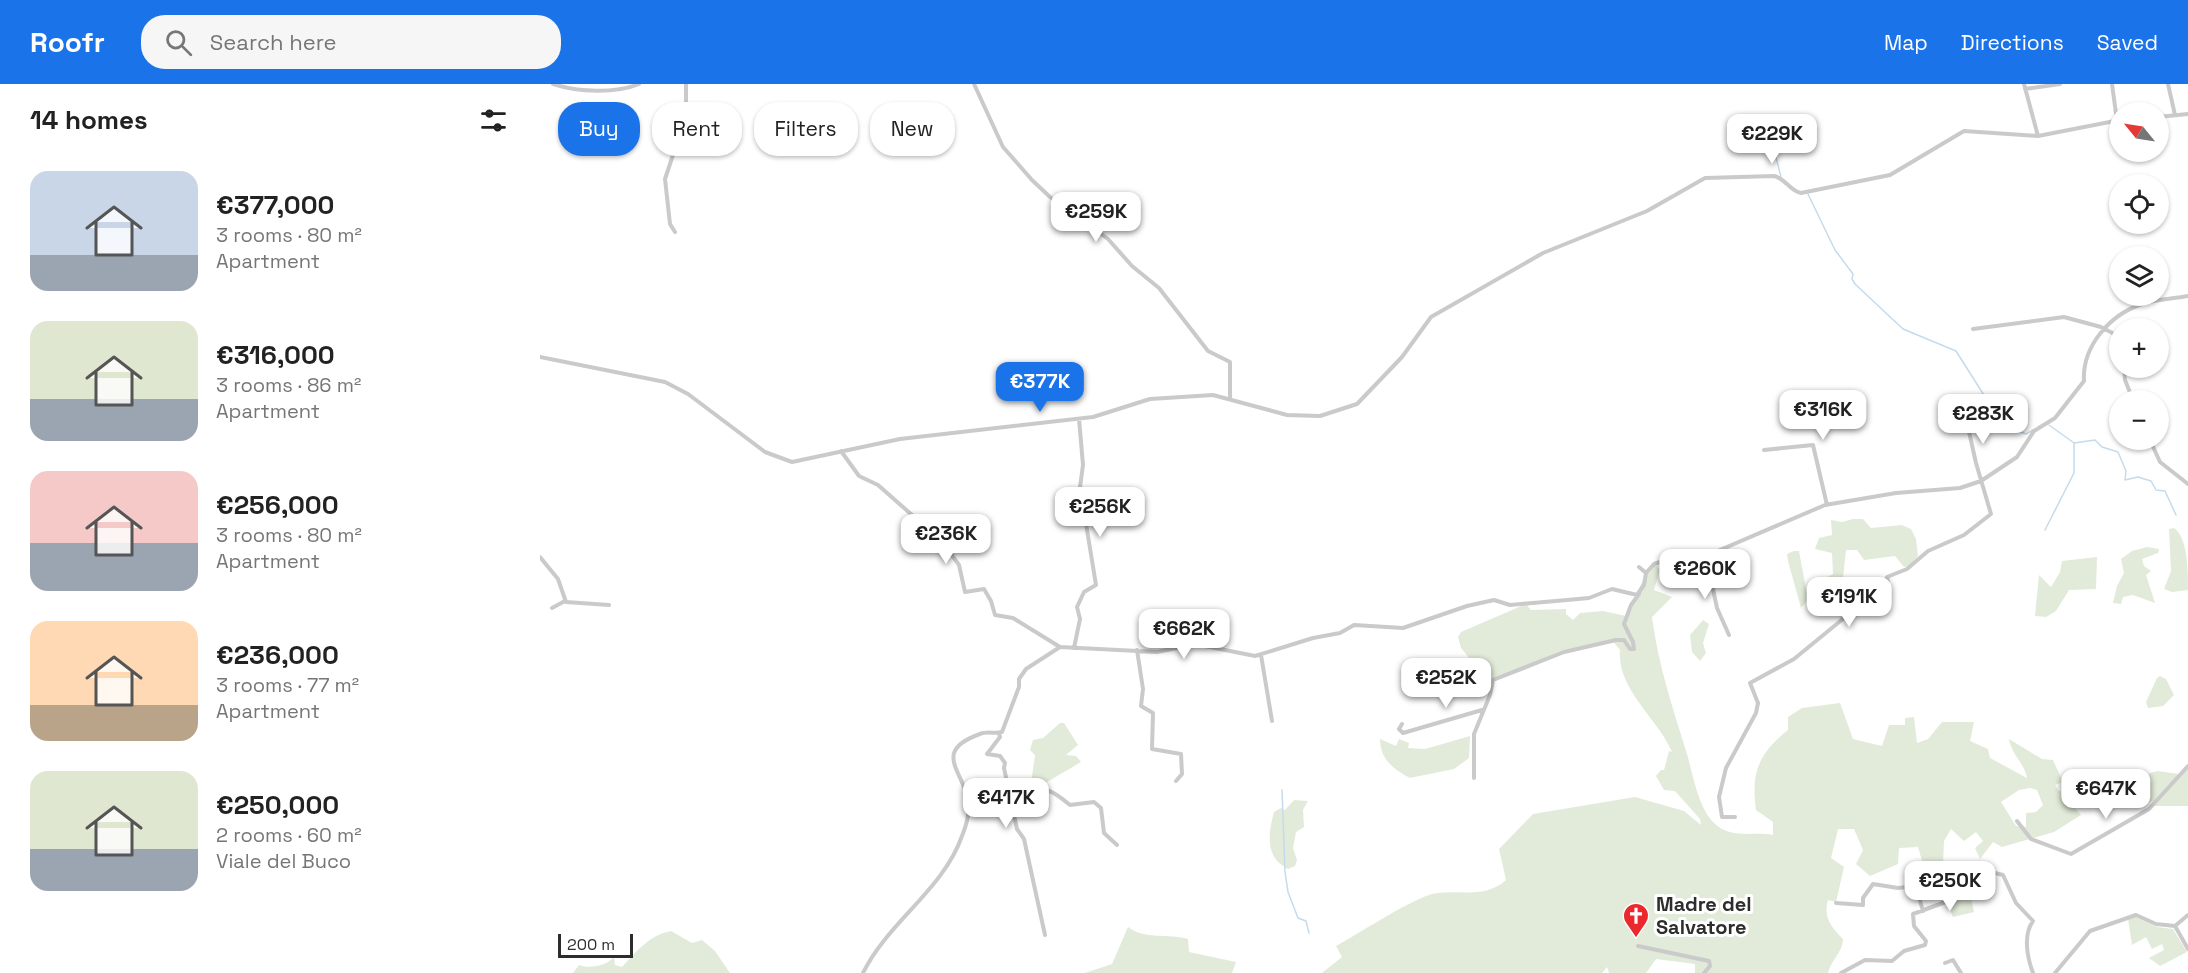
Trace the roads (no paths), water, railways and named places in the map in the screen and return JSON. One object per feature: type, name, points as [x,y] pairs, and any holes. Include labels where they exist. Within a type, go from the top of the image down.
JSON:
[{"type":"street","points":[[553,84],[568,88],[606,90],[627,89],[639,84]]},
{"type":"street","points":[[675,232],[670,224],[665,179],[686,116],[686,84]]},
{"type":"street","points":[[974,84],[989,122],[1003,147],[1032,180],[1050,197],[1108,239],[1132,266],[1159,288],[1208,351],[1230,362],[1230,398]]},
{"type":"street","points":[[2038,136],[2024,87],[2060,84]]},
{"type":"street","points":[[2112,84],[2115,102]]},
{"type":"street","points":[[2168,84],[2175,115]]},
{"type":"street","points":[[2169,116],[2188,114]]},
{"type":"street","points":[[540,357],[665,382],[688,394],[765,452],[786,462],[900,439],[1079,419],[1108,413],[1150,399],[1214,395],[1292,416],[1320,416],[1357,404],[1402,357],[1431,317],[1574,239],[1647,211],[1710,176],[1780,177],[1796,192],[1802,193],[1890,175],[1964,131],[2038,136],[2109,123]]},
{"type":"street","points":[[1474,778],[1472,744],[1490,695],[1491,684],[1497,678],[1564,652],[1616,640],[1624,640],[1630,649],[1634,649],[1624,622],[1631,605],[1640,594],[1646,573],[1653,564],[1666,560],[1706,556],[1827,505],[1896,493],[1960,488],[1981,481],[2012,462],[2034,431],[2055,418],[2084,381],[2086,355],[2103,328],[2144,303],[2188,296]]},
{"type":"street","points":[[1973,329],[2064,317],[2109,331]]},
{"type":"street","points":[[1735,817],[1722,817],[1719,797],[1726,768],[1756,714],[1758,703],[1750,683],[1802,653],[1888,582],[1887,577],[1890,574],[1907,569],[1928,551],[1964,535],[1991,514],[1965,414]]},
{"type":"street","points":[[1074,648],[1080,619],[1077,607],[1084,592],[1096,585],[1080,487],[1083,465],[1079,419]]},
{"type":"street","points":[[1764,450],[1814,446],[1827,505]]},
{"type":"street","points":[[2155,450],[2160,462],[2188,483]]},
{"type":"street","points":[[842,452],[859,476],[878,485],[912,515],[930,525],[959,565],[965,592],[984,589],[992,600],[995,615],[1014,618],[1060,647],[1105,651],[1169,651],[1195,644],[1255,656],[1313,638],[1340,633],[1354,625],[1403,628],[1467,606],[1494,600],[1510,605],[1589,598],[1612,589],[1640,594]]},
{"type":"street","points":[[1706,556],[1717,608],[1729,635]]},
{"type":"street","points":[[540,557],[558,579],[565,601],[573,605],[609,605]]},
{"type":"street","points":[[1639,567],[1646,573]]},
{"type":"street","points":[[552,608],[565,601]]},
{"type":"street","points":[[1045,935],[1024,840],[1017,830],[1004,759],[987,754],[1000,737],[999,733],[1017,695],[1019,679],[1026,669],[1060,647]]},
{"type":"street","points":[[1137,650],[1143,689],[1141,706],[1153,713],[1152,749],[1181,754],[1182,774],[1176,781]]},
{"type":"street","points":[[1261,655],[1272,721]]},
{"type":"street","points":[[1402,724],[1399,729],[1403,734],[1483,710]]},
{"type":"street","points":[[863,973],[879,945],[918,903],[950,862],[962,837],[969,809],[967,796],[953,768],[955,753],[960,746],[981,733],[999,733]]},
{"type":"street","points":[[2017,821],[2031,839],[2071,854],[2149,809],[2188,766]]},
{"type":"street","points":[[1008,788],[1037,785],[1062,797],[1070,806],[1088,801],[1097,804],[1101,808],[1104,833],[1117,845]]},
{"type":"street","points":[[1910,866],[1923,911]]},
{"type":"street","points":[[1841,973],[1865,960],[1892,961],[1904,951],[1925,945],[1926,941],[1914,926],[1913,914],[1959,897],[1968,880],[1985,880],[1991,873],[2002,874],[2016,903],[2033,921],[2028,928],[2027,951],[2033,973]]},
{"type":"street","points":[[1836,903],[1863,905],[1863,898],[1873,884],[1898,888],[1916,886]]},
{"type":"street","points":[[2055,973],[2090,931],[2136,915],[2157,924],[2175,926],[2188,915]]},
{"type":"street","points":[[2175,926],[2188,949]]},
{"type":"street","points":[[1638,946],[1709,961],[1710,966],[1704,973]]},
{"type":"street","points":[[1945,963],[1953,960],[1961,973]]},
{"type":"waterway","points":[[1766,118],[1781,177]]},
{"type":"waterway","points":[[1808,194],[1835,250],[1853,274],[1852,279],[1855,284],[1903,329],[1956,351],[1994,411],[2002,413],[2014,430],[2026,434],[2033,430]]},
{"type":"waterway","points":[[2045,530],[2074,473],[2074,443],[2049,425]]},
{"type":"waterway","points":[[2074,443],[2095,440],[2102,447],[2118,452],[2126,471],[2125,480],[2138,477],[2151,481],[2156,490],[2165,491],[2176,515]]},
{"type":"waterway","points":[[1282,790],[1285,872],[1288,892],[1298,918],[1306,921],[1309,933]]},
{"type":"place","name":"Madre del Salvatore","points":[[1636,939]]}]
